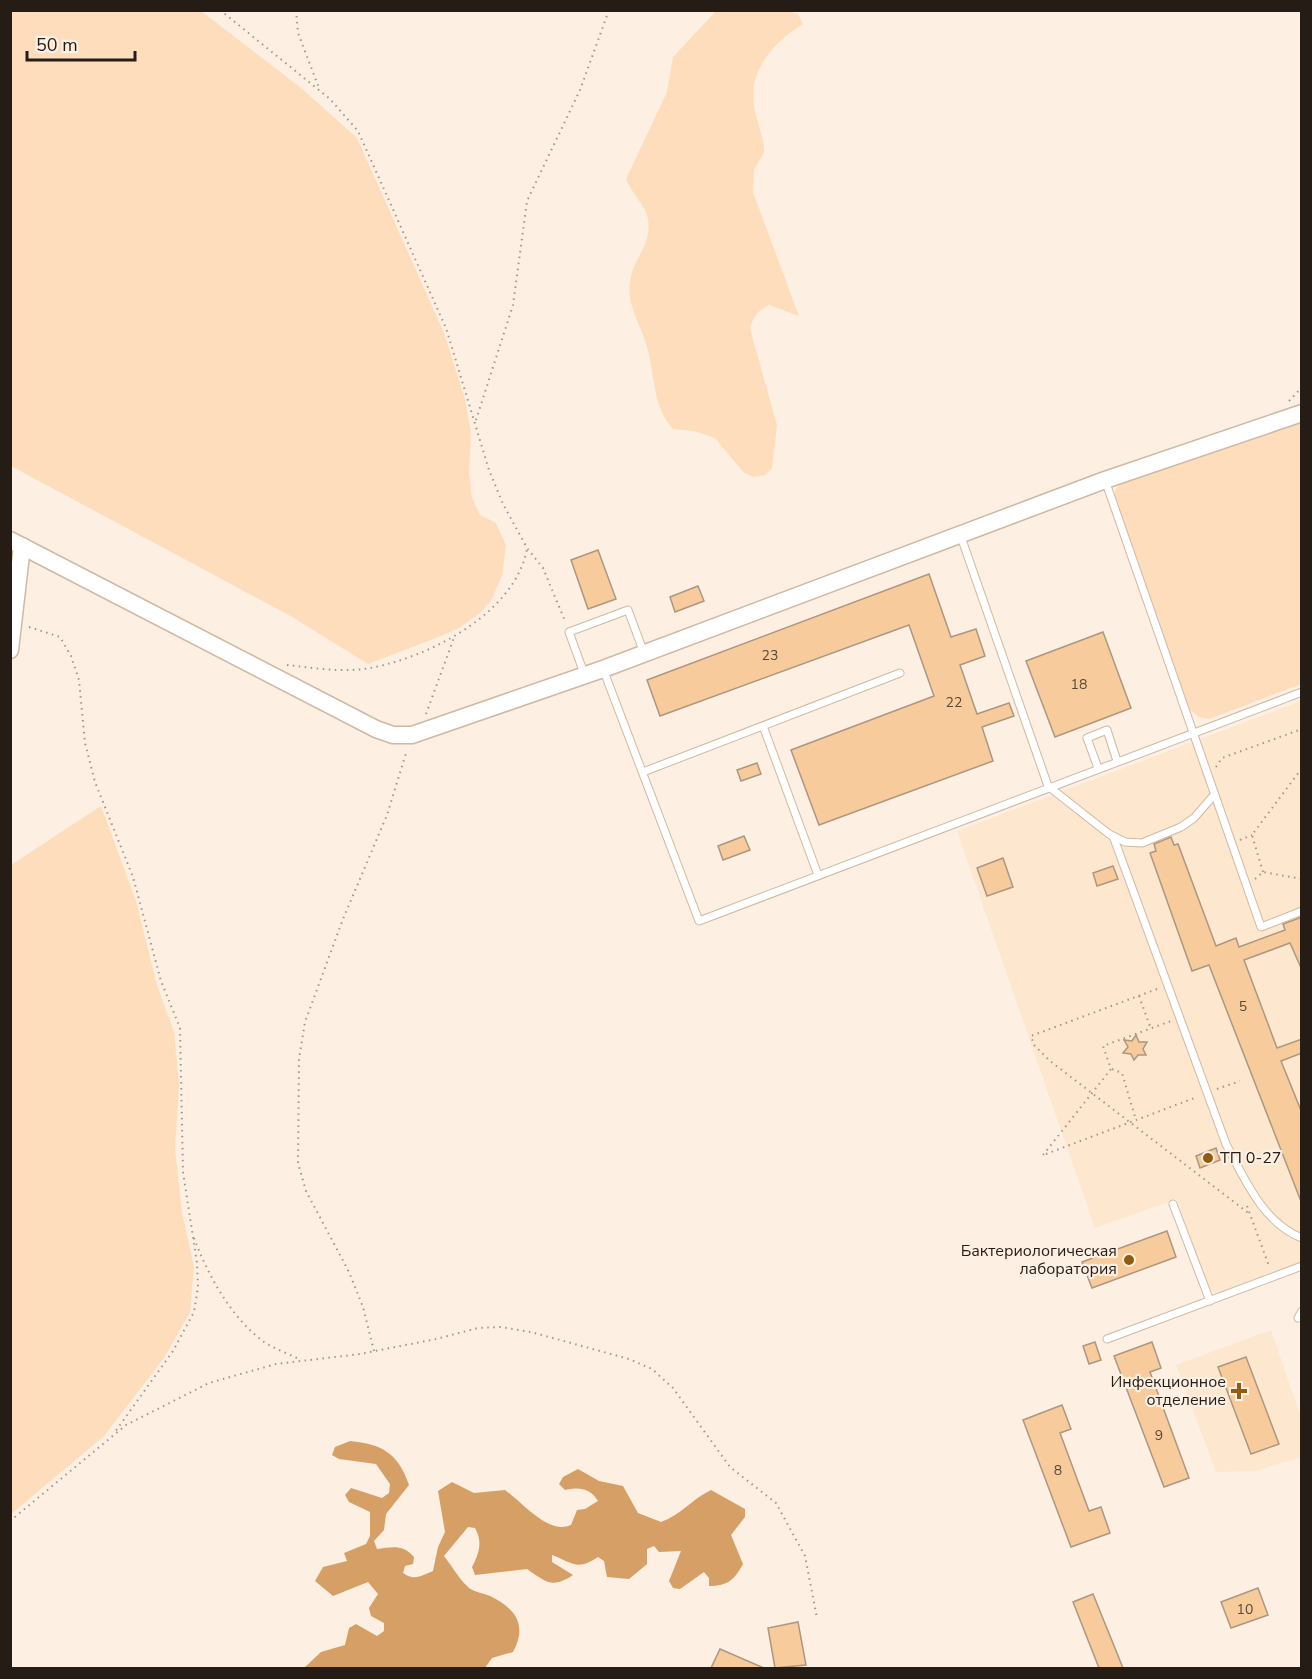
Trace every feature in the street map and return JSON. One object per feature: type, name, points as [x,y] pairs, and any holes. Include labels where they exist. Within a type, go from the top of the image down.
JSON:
[{"type":"street","points":[[10,650],[15,622],[16,543],[376,729],[393,735],[412,735],[585,676],[1105,480],[1302,413]]},
{"type":"lane","points":[[1105,480],[1261,927],[1302,911]]},
{"type":"lane","points":[[959,534],[1047,786],[1113,836],[1125,842],[1142,843],[1162,837],[1194,818],[1214,795]]},
{"type":"lane","points":[[585,676],[569,632],[628,610],[644,653]]},
{"type":"lane","points":[[603,669],[699,921],[1047,786],[1302,692]]},
{"type":"lane","points":[[643,772],[900,674]]},
{"type":"lane","points":[[763,726],[818,875]]},
{"type":"lane","points":[[1098,768],[1087,738],[1107,730],[1117,760]]},
{"type":"lane","points":[[1113,836],[1226,1144],[1250,1189],[1271,1217],[1291,1234],[1302,1238]]},
{"type":"lane","points":[[1173,1204],[1210,1301]]},
{"type":"lane","points":[[1107,1339],[1302,1266]]},
{"type":"path","points":[[220,10],[320,90],[358,131],[446,328],[503,504],[527,548],[543,568],[554,588],[569,632]]},
{"type":"path","points":[[296,10],[298,33],[320,90]]},
{"type":"path","points":[[475,423],[513,305],[527,201],[580,90],[609,10]]},
{"type":"path","points":[[280,664],[342,670],[369,669],[396,661],[455,635],[490,612],[524,569],[527,548]]},
{"type":"path","points":[[15,622],[60,638],[71,656],[79,680],[85,743],[95,782],[134,877],[161,981],[180,1028],[183,1052],[181,1139],[186,1207],[198,1279],[194,1312],[173,1351],[113,1435]]},
{"type":"path","points":[[374,1351],[363,1307],[349,1272],[306,1191],[298,1163],[299,1059],[305,1022],[343,919],[387,816],[412,735],[424,719],[455,635]]},
{"type":"path","points":[[1214,770],[1222,758],[1301,730]]},
{"type":"path","points":[[1243,850],[1239,840],[1252,835],[1302,768]]},
{"type":"path","points":[[1252,835],[1263,872]]},
{"type":"path","points":[[1253,880],[1263,872],[1302,879]]},
{"type":"path","points":[[1164,986],[1031,1036],[1034,1045],[1050,1061],[1251,1215]]},
{"type":"path","points":[[1139,996],[1151,1029]]},
{"type":"path","points":[[1111,1069],[1103,1046],[1176,1019]]},
{"type":"path","points":[[1111,1069],[1043,1155],[1203,1095]]},
{"type":"path","points":[[1111,1069],[1122,1073],[1136,1120]]},
{"type":"path","points":[[1212,1091],[1240,1081]]},
{"type":"path","points":[[192,1233],[207,1270],[223,1297],[242,1320],[263,1341],[302,1360]]},
{"type":"path","points":[[10,1521],[80,1466],[126,1425],[209,1383],[254,1370],[302,1360],[374,1351],[478,1328],[500,1327],[531,1332],[629,1359],[652,1369],[673,1388],[730,1467],[776,1503],[805,1556],[817,1618]]},
{"type":"shaded area","points":[[786,10],[798,14],[803,24],[781,40],[772,50],[764,60],[754,84],[755,111],[764,152],[754,170],[753,192],[799,316],[769,305],[756,315],[750,329],[777,425],[772,468],[765,475],[754,477],[744,473],[715,438],[694,431],[673,429],[658,402],[648,351],[632,305],[629,286],[633,269],[648,235],[648,219],[626,179],[667,92],[673,57],[716,11]]},
{"type":"shaded area","points":[[10,11],[201,11],[301,88],[357,138],[444,333],[465,399],[471,433],[469,472],[472,498],[480,515],[496,523],[506,545],[502,575],[491,601],[480,613],[459,628],[368,664],[294,618],[11,466]]},
{"type":"shaded area","points":[[1301,416],[1301,684],[1209,719],[1199,717],[1190,710],[1115,503],[1115,491],[1121,481]]},
{"type":"shaded area","points":[[1301,701],[1301,1264],[1222,1293],[1216,1293],[1208,1289],[1177,1199],[1095,1228],[957,831]]},
{"type":"shaded area","points":[[101,806],[136,901],[157,985],[174,1032],[179,1085],[175,1149],[182,1213],[194,1267],[190,1312],[164,1358],[104,1436],[11,1514],[11,865]]},
{"type":"shaded area","name":"Инфекционное отделение","points":[[1271,1330],[1301,1418],[1301,1457],[1255,1471],[1216,1472],[1176,1365]]},
{"type":"shaded area","points":[[350,1441],[361,1442],[387,1452],[400,1465],[405,1474],[409,1485],[386,1514],[384,1530],[374,1541],[377,1549],[397,1547],[410,1553],[414,1557],[413,1564],[405,1566],[403,1573],[411,1577],[418,1577],[433,1571],[438,1547],[445,1532],[438,1491],[452,1482],[474,1493],[505,1490],[537,1517],[554,1526],[563,1527],[571,1525],[577,1510],[585,1509],[598,1501],[588,1491],[565,1490],[559,1484],[563,1477],[578,1469],[599,1481],[623,1486],[638,1513],[661,1522],[711,1490],[745,1509],[745,1517],[731,1535],[743,1564],[733,1578],[721,1585],[709,1586],[709,1578],[704,1572],[680,1589],[673,1588],[669,1581],[681,1551],[659,1552],[654,1546],[647,1549],[647,1564],[629,1579],[607,1577],[604,1561],[598,1557],[580,1565],[552,1555],[552,1562],[573,1575],[554,1583],[544,1580],[527,1569],[475,1575],[472,1567],[478,1552],[479,1538],[475,1528],[468,1527],[444,1556],[468,1587],[499,1601],[512,1612],[519,1626],[513,1652],[492,1658],[485,1668],[304,1668],[321,1652],[345,1645],[349,1628],[356,1624],[377,1636],[384,1631],[384,1623],[371,1616],[369,1608],[378,1594],[368,1582],[333,1596],[315,1581],[323,1567],[347,1561],[344,1553],[366,1544],[370,1536],[370,1512],[349,1502],[345,1495],[351,1488],[382,1498],[389,1493],[390,1484],[376,1464],[339,1459],[332,1455],[335,1447]]},
{"type":"building","points":[[598,550],[616,599],[588,609],[571,560]]},
{"type":"building","points":[[929,574],[951,637],[976,629],[985,656],[960,665],[977,714],[1009,703],[1014,716],[982,727],[993,761],[819,825],[791,750],[934,696],[909,625],[660,716],[647,680]]},
{"type":"building","points":[[698,586],[704,601],[675,612],[670,597]]},
{"type":"building","points":[[1103,632],[1131,708],[1055,737],[1026,661]]},
{"type":"building","points":[[757,763],[761,774],[741,781],[737,770]]},
{"type":"building","points":[[744,836],[750,850],[723,860],[718,846]]},
{"type":"building","points":[[1171,837],[1174,845],[1178,844],[1216,946],[1236,938],[1239,947],[1285,930],[1283,924],[1302,917],[1302,970],[1290,943],[1244,960],[1277,1048],[1302,1039],[1302,1053],[1281,1061],[1302,1113],[1302,1204],[1209,965],[1192,971],[1150,853],[1156,851],[1154,844]]},
{"type":"building","points":[[1003,858],[1013,887],[987,896],[977,868]]},
{"type":"building","points":[[1113,866],[1118,879],[1097,886],[1093,873]]},
{"type":"building","points":[[1136,1035],[1139,1042],[1147,1042],[1143,1049],[1146,1055],[1138,1055],[1134,1060],[1131,1054],[1123,1053],[1128,1047],[1124,1040],[1132,1041]]},
{"type":"building","name":"ТП 0-27","points":[[1216,1148],[1220,1160],[1200,1168],[1196,1156]]},
{"type":"building","name":"Бактериологическая лаборатория","points":[[1167,1231],[1176,1257],[1092,1288],[1082,1262]]},
{"type":"building","points":[[1095,1342],[1101,1360],[1089,1364],[1083,1346]]},
{"type":"building","points":[[1152,1342],[1161,1368],[1150,1372],[1189,1478],[1164,1487],[1114,1356]]},
{"type":"building","points":[[1246,1357],[1279,1444],[1251,1454],[1218,1367]]},
{"type":"building","points":[[1062,1405],[1071,1429],[1060,1433],[1089,1511],[1101,1507],[1110,1533],[1071,1547],[1023,1420]]},
{"type":"building","points":[[1258,1588],[1268,1615],[1231,1628],[1221,1602]]},
{"type":"building","points":[[1093,1594],[1123,1668],[1099,1668],[1073,1602]]},
{"type":"building","points":[[798,1622],[806,1665],[775,1668],[768,1628]]},
{"type":"building","points":[[720,1649],[764,1668],[711,1668]]},
{"type":"place","name":"ТП 0-27","points":[[1208,1158]]},
{"type":"place","name":"Бактериологическая лаборатория","points":[[1129,1260]]},
{"type":"place","name":"Инфекционное отделение","points":[[1239,1391]]}]
